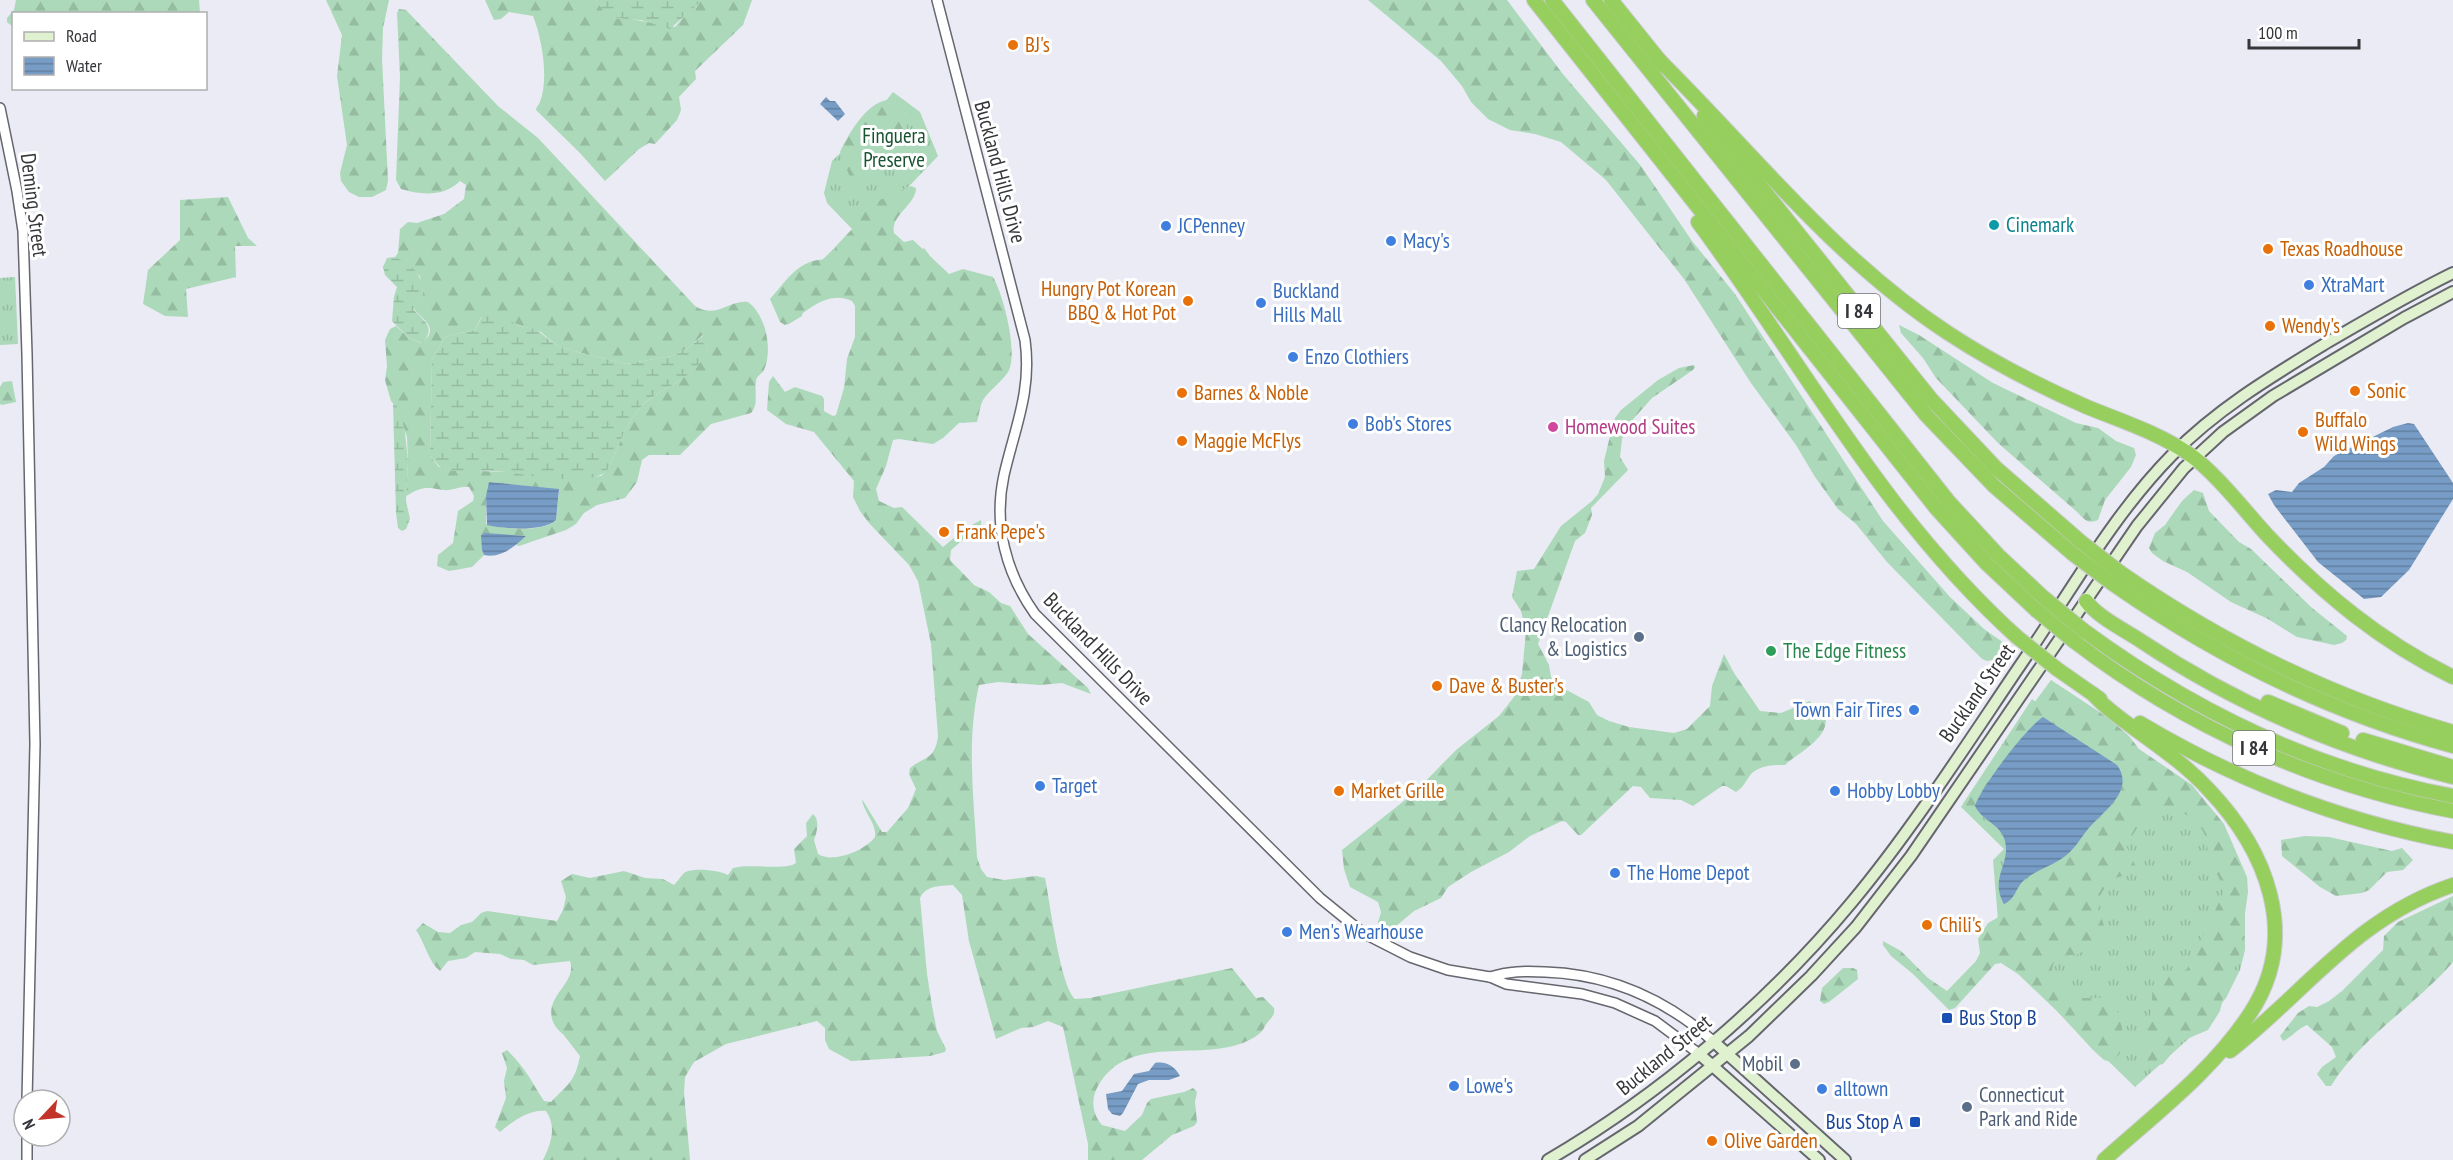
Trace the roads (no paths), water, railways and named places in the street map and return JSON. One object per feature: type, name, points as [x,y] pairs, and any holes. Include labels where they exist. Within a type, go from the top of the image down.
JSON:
[{"type":"highway","name":"I 84","points":[[1534,0],[1936,508],[1979,556],[2158,698],[2247,745],[2302,768],[2361,788],[2453,811]]},
{"type":"highway","points":[[1552,0],[1949,502],[2040,604]]},
{"type":"highway","points":[[1593,0],[1926,415],[2000,491],[2077,548]]},
{"type":"highway","name":"I 84","points":[[1611,0],[1931,399],[1996,468],[2077,548],[2117,579],[2277,665],[2365,702],[2453,732]]},
{"type":"highway","points":[[1659,60],[1715,116],[1826,235],[1913,309],[1962,342],[2022,376],[2180,448],[2194,458],[2289,558],[2343,608],[2394,644],[2453,676]]},
{"type":"highway","points":[[1658,156],[1678,195],[1735,273],[1877,483],[1950,571],[2017,637],[2093,694],[2176,744],[2273,790],[2365,822],[2453,842]]},
{"type":"highway","points":[[2117,579],[2196,638],[2280,681],[2368,719],[2453,746]]},
{"type":"highway","points":[[2086,601],[2102,606],[2209,673],[2268,702],[2369,743],[2453,767]]},
{"type":"highway","points":[[2086,601],[2098,613],[2164,656],[2257,707],[2349,745],[2453,777]]},
{"type":"highway","points":[[2079,636],[2255,734],[2345,768],[2408,787],[2453,796]]},
{"type":"highway","points":[[2093,694],[2109,710],[2182,765],[2218,799],[2251,845],[2262,866],[2270,890],[2274,912],[2275,941],[2264,988],[2245,1022],[2202,1072]]},
{"type":"highway","points":[[2104,1160],[2202,1072],[2236,1046],[2322,966],[2368,928],[2403,906],[2453,885]]},
{"type":"main road","name":"Buckland Street","points":[[1548,1160],[1621,1114],[1713,1041],[1769,991],[1831,926],[1896,844],[2133,499],[2180,448],[2227,407],[2271,377],[2376,314],[2453,273]]},
{"type":"main road","name":"Buckland Street","points":[[1585,1160],[1638,1126],[1727,1054],[1791,997],[1846,939],[1905,866],[2151,506],[2194,458],[2234,423],[2273,396],[2394,323],[2453,292]]},
{"type":"main road","points":[[2070,591],[2086,601]]},
{"type":"main road","points":[[1831,926],[1846,939]]},
{"type":"main road","points":[[1713,1041],[1845,1160]]},
{"type":"main road","points":[[1698,1053],[1819,1160]]},
{"type":"street","name":"Buckland Hills Drive","points":[[937,0],[1026,347],[1027,369],[1024,401],[1004,475],[1000,508],[1007,557],[1021,592],[1048,627],[1202,782],[1347,922],[1379,943],[1419,961],[1448,970],[1490,977],[1506,984],[1582,994],[1615,1003],[1655,1021],[1698,1053]]},
{"type":"street","name":"Deming Street","points":[[0,108],[23,231],[27,343],[35,733],[27,1088]]},
{"type":"street","name":"Buckland Hills Drive","points":[[1490,977],[1509,971],[1547,972],[1580,975],[1611,982],[1659,1003],[1691,1023],[1713,1041]]},
{"type":"water","points":[[826,97],[830,101],[835,101],[845,114],[838,121],[820,104]]},
{"type":"water","points":[[2408,423],[2414,424],[2453,483],[2453,499],[2409,570],[2381,597],[2364,599],[2318,562],[2268,494],[2276,490],[2292,492],[2299,483],[2324,467],[2334,456],[2393,427]]},
{"type":"water","points":[[489,482],[559,489],[556,520],[550,524],[533,528],[503,528],[487,525],[486,496]]},
{"type":"water","points":[[485,533],[526,536],[507,551],[490,556],[484,555],[482,550],[481,535]]},
{"type":"water","points":[[2043,717],[2117,765],[2122,775],[2122,784],[2115,800],[2071,851],[2024,880],[2011,900],[2004,904],[2000,895],[1999,879],[2005,857],[2005,841],[2000,830],[1975,806],[1986,785],[2005,758],[2026,732]]},
{"type":"water","points":[[1155,1063],[1170,1065],[1180,1076],[1169,1080],[1149,1080],[1138,1084],[1123,1113],[1120,1116],[1112,1114],[1108,1109],[1106,1094],[1122,1091],[1134,1074],[1149,1071]]},
{"type":"place","name":"BJ's","points":[[1013,45]]},
{"type":"place","name":"Cinemark","points":[[1994,225]]},
{"type":"place","name":"JCPenney","points":[[1166,226]]},
{"type":"place","name":"Macy's","points":[[1391,241]]},
{"type":"place","name":"Texas Roadhouse","points":[[2268,249]]},
{"type":"place","name":"XtraMart","points":[[2309,285]]},
{"type":"place","name":"Hungry Pot Korean BBQ & Hot Pot","points":[[1188,301]]},
{"type":"place","name":"Buckland Hills Mall","points":[[1261,303]]},
{"type":"place","name":"Wendy's","points":[[2270,326]]},
{"type":"place","name":"Enzo Clothiers","points":[[1293,357]]},
{"type":"place","name":"Sonic","points":[[2355,391]]},
{"type":"place","name":"Barnes & Noble","points":[[1182,393]]},
{"type":"place","name":"Bob's Stores","points":[[1353,424]]},
{"type":"place","name":"Homewood Suites","points":[[1553,427]]},
{"type":"place","name":"Buffalo Wild Wings","points":[[2303,432]]},
{"type":"place","name":"Maggie McFlys","points":[[1182,441]]},
{"type":"place","name":"Frank Pepe's","points":[[944,532]]},
{"type":"place","name":"Clancy Relocation & Logistics","points":[[1639,637]]},
{"type":"place","name":"The Edge Fitness","points":[[1771,651]]},
{"type":"place","name":"Dave & Buster's","points":[[1437,686]]},
{"type":"place","name":"Town Fair Tires","points":[[1914,710]]},
{"type":"place","name":"Target","points":[[1040,786]]},
{"type":"place","name":"Market Grille","points":[[1339,791]]},
{"type":"place","name":"Hobby Lobby","points":[[1835,791]]},
{"type":"place","name":"The Home Depot","points":[[1615,873]]},
{"type":"place","name":"Chili's","points":[[1927,925]]},
{"type":"place","name":"Men's Wearhouse","points":[[1287,932]]},
{"type":"place","name":"Bus Stop B","points":[[1947,1018]]},
{"type":"place","name":"Mobil","points":[[1795,1064]]},
{"type":"place","name":"Lowe's","points":[[1454,1086]]},
{"type":"place","name":"alltown","points":[[1822,1089]]},
{"type":"place","name":"Connecticut Park and Ride","points":[[1967,1107]]},
{"type":"place","name":"Bus Stop A","points":[[1915,1122]]},
{"type":"place","name":"Olive Garden","points":[[1712,1141]]},
{"type":"park label","name":"Finguera Preserve","points":[[894,148]]}]
